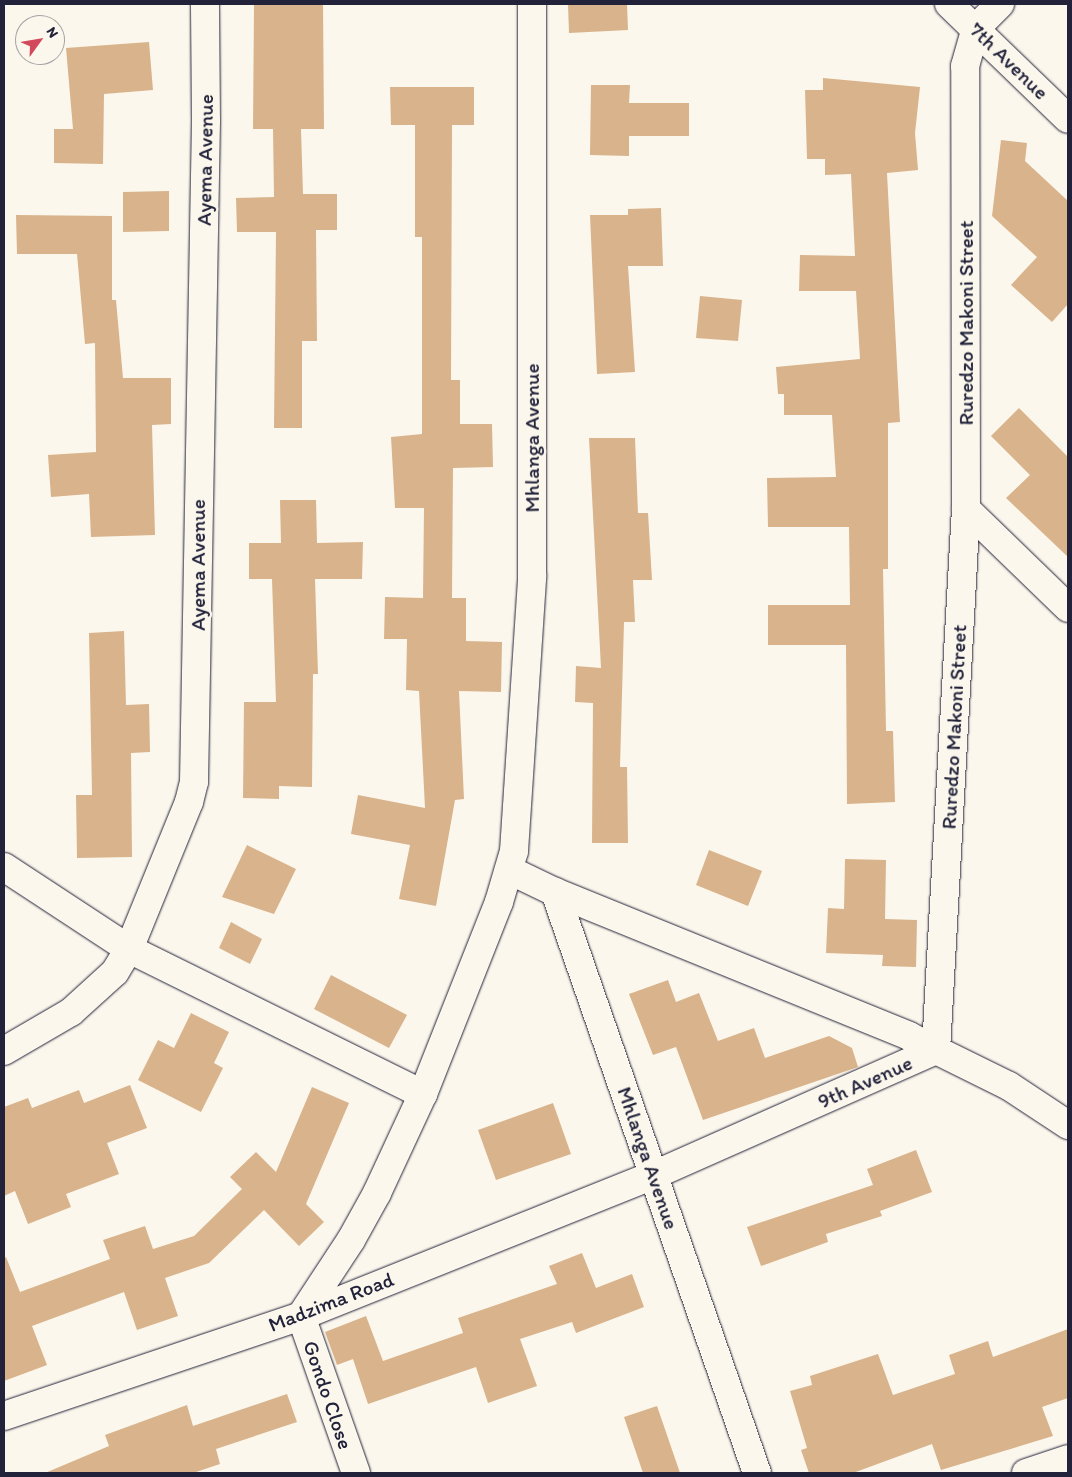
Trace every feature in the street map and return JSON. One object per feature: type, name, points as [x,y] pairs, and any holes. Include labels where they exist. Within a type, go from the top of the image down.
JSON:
[{"type":"street","name":"Ayema Avenue","points":[[4,1051],[71,1012],[115,972],[129,949],[189,802],[197,757],[205,4]]},
{"type":"street","name":"Mhlanga Avenue","points":[[301,1316],[351,1240],[377,1193],[423,1094],[509,870],[516,832],[532,576],[532,4]]},
{"type":"street","name":"7th Avenue","points":[[949,4],[976,28],[1068,119]]},
{"type":"street","name":"Ruredzo Makoni Street","points":[[936,1050],[966,509],[965,66],[976,28],[1000,4]]},
{"type":"street","points":[[966,509],[1068,608]]},
{"type":"street","points":[[4,867],[129,949],[423,1094]]},
{"type":"street","points":[[509,870],[555,892],[909,1036],[936,1050]]},
{"type":"street","name":"Mhlanga Avenue","points":[[555,892],[757,1473]]},
{"type":"street","name":"9th Avenue","points":[[654,1175],[936,1050],[1009,1086],[1068,1125]]},
{"type":"street","name":"Madzima Road","points":[[4,1416],[301,1316],[654,1175]]},
{"type":"street","name":"Gondo Close","points":[[301,1316],[356,1473]]},
{"type":"street","points":[[1026,1473],[1068,1459]]},
{"type":"building","points":[[254,4],[323,4],[324,129],[301,129],[303,194],[337,194],[337,230],[316,230],[317,341],[302,341],[302,428],[274,428],[276,232],[237,232],[236,198],[274,197],[273,129],[253,129]]},
{"type":"building","points":[[568,4],[627,4],[628,30],[569,33]]},
{"type":"building","points":[[149,42],[153,90],[104,94],[103,164],[54,163],[54,129],[73,129],[66,48]]},
{"type":"building","points":[[823,78],[920,87],[915,133],[918,170],[887,173],[900,422],[888,423],[888,569],[883,569],[886,731],[893,731],[895,802],[847,804],[846,645],[768,645],[768,605],[850,605],[849,527],[768,527],[767,478],[836,477],[832,415],[784,415],[784,394],[778,394],[776,367],[860,359],[856,291],[799,291],[800,255],[855,256],[851,174],[825,175],[825,159],[807,159],[805,90],[823,90]]},
{"type":"building","points":[[591,85],[630,85],[629,103],[689,103],[689,136],[629,136],[629,156],[590,155]]},
{"type":"building","points":[[390,87],[474,87],[474,125],[452,125],[451,380],[460,380],[460,424],[492,424],[493,467],[453,468],[452,598],[466,598],[466,641],[502,642],[501,692],[459,691],[464,799],[455,800],[436,906],[399,899],[410,845],[351,834],[358,795],[425,808],[419,691],[406,690],[407,639],[384,639],[385,597],[423,598],[424,508],[395,508],[391,437],[422,434],[422,237],[415,237],[415,125],[391,125]]},
{"type":"building","points":[[1001,140],[1027,143],[1025,161],[1068,201],[1068,304],[1052,322],[1011,285],[1037,257],[992,216]]},
{"type":"building","points":[[169,191],[169,231],[123,232],[123,192]]},
{"type":"building","points":[[661,208],[663,266],[628,266],[635,372],[597,374],[590,215],[628,215],[628,209]]},
{"type":"building","points":[[16,215],[112,216],[112,300],[116,300],[123,378],[171,378],[171,424],[152,425],[155,535],[91,537],[89,494],[51,497],[48,455],[96,452],[95,343],[85,344],[77,254],[17,254]]},
{"type":"building","points":[[700,296],[742,300],[738,341],[696,338]]},
{"type":"building","points":[[1019,408],[1068,457],[1068,557],[1006,498],[1030,475],[991,436]]},
{"type":"building","points":[[589,438],[635,438],[638,513],[648,513],[652,580],[633,580],[635,622],[624,622],[620,767],[627,767],[628,843],[592,843],[593,703],[575,702],[576,666],[601,668]]},
{"type":"building","points":[[280,500],[316,500],[317,543],[363,542],[362,579],[315,579],[318,674],[313,674],[312,787],[279,786],[279,799],[243,798],[244,702],[276,702],[272,579],[249,579],[249,543],[281,543]]},
{"type":"building","points":[[124,631],[126,705],[149,704],[150,752],[131,753],[132,857],[77,858],[76,795],[92,795],[89,633]]},
{"type":"building","points":[[247,845],[296,869],[274,914],[222,897]]},
{"type":"building","points":[[709,850],[762,871],[748,906],[696,885]]},
{"type":"building","points":[[845,859],[886,860],[885,919],[917,920],[916,967],[882,966],[883,955],[826,953],[828,908],[844,909]]},
{"type":"building","points":[[231,922],[262,939],[250,964],[219,948]]},
{"type":"building","points":[[331,975],[407,1015],[389,1048],[314,1009]]},
{"type":"building","points":[[668,980],[676,1002],[699,993],[718,1041],[754,1028],[765,1058],[829,1036],[852,1048],[858,1067],[703,1120],[676,1047],[653,1055],[629,994]]},
{"type":"building","points":[[191,1013],[229,1032],[214,1063],[223,1068],[201,1112],[138,1080],[158,1040],[174,1048]]},
{"type":"building","points":[[130,1085],[147,1128],[107,1143],[119,1174],[66,1194],[71,1207],[28,1224],[15,1191],[4,1196],[4,1107],[28,1098],[32,1108],[79,1090],[84,1103]]},
{"type":"building","points":[[312,1087],[349,1103],[306,1204],[324,1222],[299,1246],[264,1210],[209,1263],[165,1278],[178,1316],[137,1330],[124,1292],[32,1326],[47,1365],[4,1381],[4,1258],[6,1257],[20,1292],[110,1259],[103,1240],[145,1226],[153,1249],[194,1236],[242,1189],[230,1177],[256,1152],[276,1172]]},
{"type":"building","points":[[553,1103],[571,1154],[496,1180],[478,1130]]},
{"type":"building","points":[[916,1150],[932,1192],[880,1211],[882,1216],[826,1234],[828,1242],[761,1266],[747,1227],[873,1185],[867,1169]]},
{"type":"building","points":[[582,1253],[596,1288],[632,1274],[644,1307],[576,1333],[572,1322],[520,1339],[537,1386],[488,1403],[476,1367],[368,1404],[353,1359],[337,1365],[325,1332],[366,1316],[383,1361],[463,1333],[458,1318],[557,1284],[549,1266]]},
{"type":"building","points":[[1068,1329],[1068,1398],[1042,1407],[1053,1436],[941,1470],[932,1444],[853,1473],[809,1473],[801,1450],[807,1448],[790,1391],[812,1385],[810,1376],[878,1354],[893,1395],[955,1374],[949,1355],[988,1341],[993,1357]]},
{"type":"building","points":[[287,1394],[297,1422],[216,1449],[220,1464],[193,1473],[45,1473],[109,1446],[105,1435],[187,1405],[193,1426]]},
{"type":"building","points":[[657,1406],[680,1473],[643,1473],[624,1417]]}]
